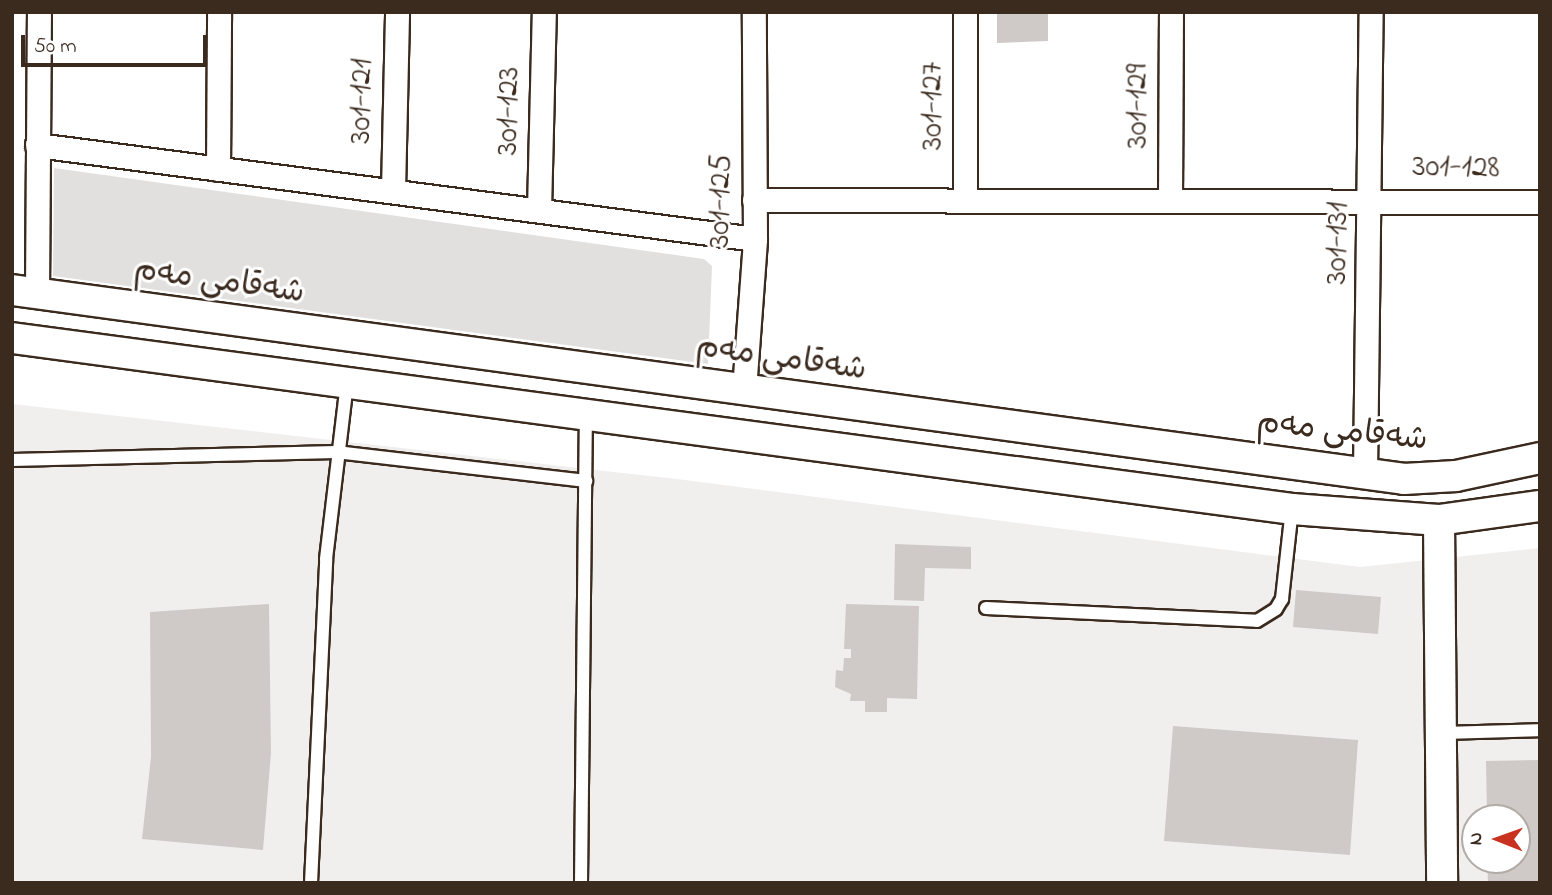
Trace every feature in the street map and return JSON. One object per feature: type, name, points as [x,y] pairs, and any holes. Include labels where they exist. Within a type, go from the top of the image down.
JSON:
[{"type":"street","points":[[24,292],[37,145],[39,12]]},
{"type":"street","points":[[218,169],[219,12]]},
{"type":"street","name":"301-121","points":[[393,191],[397,12]]},
{"type":"street","name":"301-123","points":[[539,211],[544,12]]},
{"type":"street","name":"301-125","points":[[744,390],[755,239],[754,12]]},
{"type":"street","name":"301-127","points":[[965,12],[965,200]]},
{"type":"street","name":"301-129","points":[[1170,200],[1171,12]]},
{"type":"street","name":"301-131","points":[[1365,474],[1371,200],[1371,12]]},
{"type":"street","points":[[37,145],[755,239]]},
{"type":"street","name":"301-128","points":[[754,200],[1540,202]]},
{"type":"street","name":"شەقامی مەم","points":[[24,292],[1365,474],[1439,478],[1540,458]]},
{"type":"street","points":[[226,365],[231,319]]},
{"type":"street","points":[[12,338],[226,365],[586,417],[1292,509],[1439,520],[1540,506]]},
{"type":"street","points":[[1439,520],[1442,883]]},
{"type":"lane","points":[[311,883],[326,559],[336,452],[347,383]]},
{"type":"lane","points":[[581,883],[586,417]]},
{"type":"lane","points":[[12,460],[336,452],[586,481]]},
{"type":"lane","points":[[986,608],[1257,621],[1276,609],[1282,599],[1292,509]]},
{"type":"lane","points":[[1441,733],[1540,730]]},
{"type":"shaded area","points":[[54,168],[704,259],[712,266],[708,364],[53,276]]},
{"type":"shaded area","points":[[12,404],[685,480],[1360,567],[1540,548],[1540,883],[12,883]]},
{"type":"building","points":[[997,12],[1048,12],[1048,41],[997,43]]},
{"type":"building","points":[[895,544],[971,547],[971,569],[925,568],[924,601],[894,600]]},
{"type":"building","points":[[1296,590],[1381,597],[1378,634],[1293,627]]},
{"type":"building","points":[[269,604],[271,753],[263,850],[142,839],[151,757],[150,612]]},
{"type":"building","points":[[846,604],[919,606],[917,699],[887,698],[887,712],[865,712],[865,701],[850,701],[851,694],[835,687],[836,670],[843,671],[844,658],[851,658],[851,649],[844,649]]},
{"type":"building","points":[[1173,726],[1358,740],[1350,855],[1164,841]]},
{"type":"building","points":[[1540,760],[1540,883],[1488,883],[1488,874],[1531,874],[1531,804],[1487,804],[1486,761]]}]
